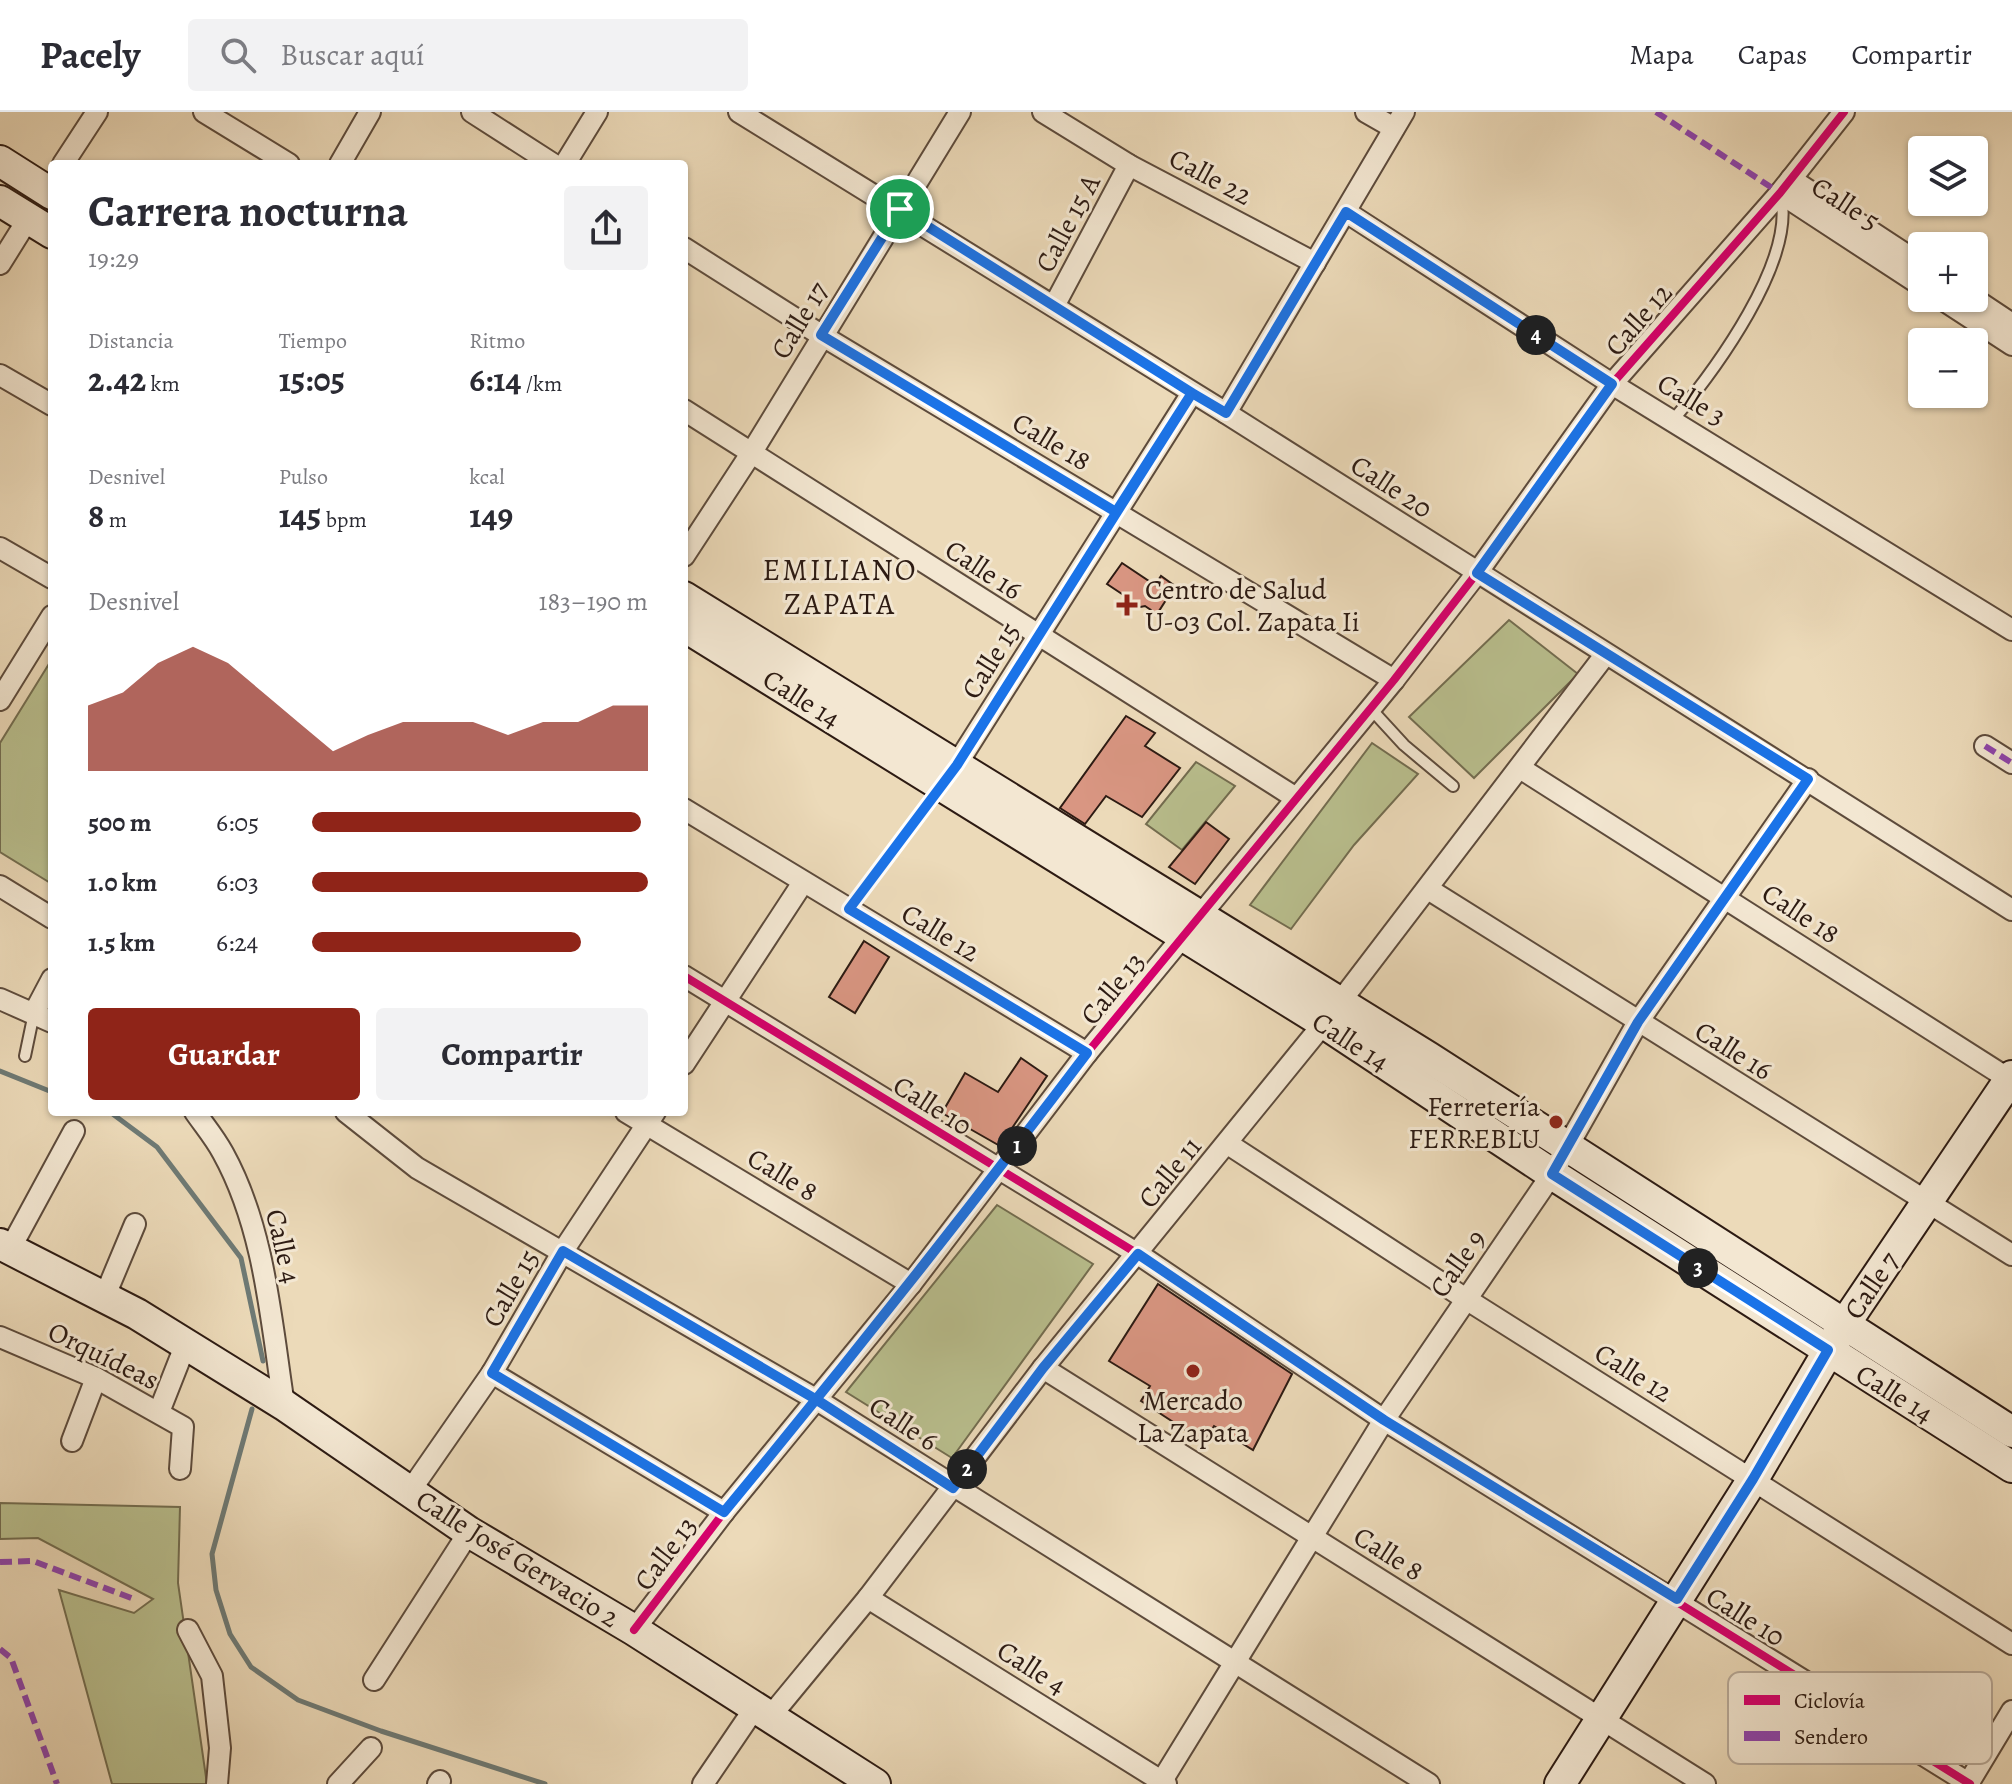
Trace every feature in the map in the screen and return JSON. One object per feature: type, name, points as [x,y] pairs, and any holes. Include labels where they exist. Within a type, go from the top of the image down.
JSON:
[{"type":"main road","points":[[0,161],[48,187]]},
{"type":"main road","points":[[0,201],[40,226]]},
{"type":"main road","name":"Calle 14","points":[[688,600],[950,775],[1190,926],[1331,1013],[1566,1147],[2012,1432]]},
{"type":"main road","name":"Calle 14","points":[[688,628],[950,775]]},
{"type":"main road","name":"Calle 14","points":[[1331,1013],[1552,1174],[2012,1467]]},
{"type":"main road","name":"Calle 7","points":[[1560,1784],[1753,1479],[1828,1350],[2011,1079]]},
{"type":"main road","name":"Calle José Gervacio 2","points":[[5,1246],[104,1298],[284,1405],[469,1532],[634,1630],[875,1784]]},
{"type":"street","points":[[66,160],[97,112]]},
{"type":"street","points":[[204,112],[282,160]]},
{"type":"street","points":[[342,160],[370,112]]},
{"type":"street","points":[[472,112],[547,160]]},
{"type":"street","points":[[567,160],[597,112]]},
{"type":"street","name":"Calle 17","points":[[688,550],[752,452],[960,112]]},
{"type":"street","name":"Calle 22","points":[[1043,112],[1129,165],[1315,263]]},
{"type":"street","points":[[1226,413],[1399,120],[1366,112]]},
{"type":"street","name":"Calle 12","points":[[1394,680],[1477,573],[1612,384],[1785,186],[1844,112]]},
{"type":"street","name":"Calle 20","points":[[749,115],[2012,910]]},
{"type":"street","name":"Calle 15 A","points":[[1054,306],[1129,165]]},
{"type":"street","name":"Calle 5","points":[[1785,186],[1908,257]]},
{"type":"street","name":"Calle 5","points":[[1785,186],[1908,276]]},
{"type":"street","name":"Calle 3","points":[[1346,212],[1612,384],[1674,419],[2012,630]]},
{"type":"street","points":[[0,264],[40,226]]},
{"type":"street","name":"Calle 18","points":[[688,251],[821,335],[1394,680]]},
{"type":"street","points":[[1988,308],[2012,324]]},
{"type":"street","points":[[1961,312],[2012,345]]},
{"type":"street","points":[[0,375],[48,403]]},
{"type":"street","name":"Calle 15","points":[[950,775],[1192,393]]},
{"type":"street","name":"Calle 16","points":[[688,412],[1296,798]]},
{"type":"street","points":[[0,548],[48,576]]},
{"type":"street","points":[[0,700],[48,622]]},
{"type":"street","name":"Calle 11","points":[[703,1784],[762,1713],[868,1598],[1043,1368],[1228,1144],[1428,889],[1605,655]]},
{"type":"street","name":"Calle 13","points":[[634,1630],[724,1512],[911,1284],[1087,1053],[1394,680]]},
{"type":"street","points":[[1985,746],[2012,763]]},
{"type":"street","name":"Calle 18","points":[[1520,768],[2011,1079]]},
{"type":"street","name":"Calle 9","points":[[1163,1783],[1234,1661],[1313,1539],[1384,1420],[1552,1174],[1638,1022],[1727,899],[1808,779]]},
{"type":"street","name":"Calle 12","points":[[688,812],[802,884],[849,909],[1087,1053]]},
{"type":"street","points":[[688,1057],[802,884]]},
{"type":"street","points":[[0,886],[48,916]]},
{"type":"street","name":"Calle 16","points":[[1428,889],[2012,1255]]},
{"type":"street","name":"Calle 10","points":[[688,978],[1138,1254],[1384,1420],[1792,1672]]},
{"type":"street","points":[[0,999],[43,1017],[48,996]]},
{"type":"street","name":"Calle 4","points":[[198,1116],[223,1152],[244,1200],[261,1258],[284,1405]]},
{"type":"street","name":"Calle 6","points":[[351,1116],[417,1168],[817,1400],[1429,1784]]},
{"type":"street","name":"Calle 15","points":[[410,1491],[492,1373],[563,1251],[651,1119]]},
{"type":"street","name":"Calle 8","points":[[651,1119],[911,1284]]},
{"type":"street","points":[[5,1246],[74,1131]]},
{"type":"street","name":"Calle 12","points":[[1228,1144],[1466,1299],[2012,1644]]},
{"type":"street","points":[[104,1298],[135,1224]]},
{"type":"street","name":"Orquídeas","points":[[0,1337],[96,1378],[183,1427],[180,1469]]},
{"type":"street","points":[[159,1412],[185,1346]]},
{"type":"street","name":"Calle 8","points":[[1043,1368],[1705,1784]]},
{"type":"street","points":[[492,1373],[724,1512]]},
{"type":"street","points":[[72,1441],[96,1378]]},
{"type":"street","points":[[374,1680],[469,1532]]},
{"type":"street","name":"Calle 4","points":[[868,1598],[1163,1783]]},
{"type":"street","points":[[188,1630],[212,1676],[220,1748],[217,1784]]},
{"type":"street","points":[[1992,1745],[2012,1711]]},
{"type":"street","points":[[338,1784],[371,1748]]},
{"type":"street","name":"Calle 10","points":[[1937,1764],[1969,1784]]},
{"type":"street","points":[[1969,1784],[1981,1764]]},
{"type":"lane","points":[[1674,419],[1701,388],[1738,331],[1768,273],[1782,239],[1785,186]]},
{"type":"lane","points":[[1371,709],[1404,745],[1453,786]]},
{"type":"lane","name":"Calle 15","points":[[849,909],[950,775]]},
{"type":"lane","points":[[25,1056],[43,1017]]},
{"type":"green space","points":[[1509,620],[1578,674],[1474,778],[1409,717]]},
{"type":"green space","points":[[48,665],[48,882],[0,852],[0,743]]},
{"type":"green space","points":[[1372,743],[1418,774],[1354,845],[1291,929],[1250,905]]},
{"type":"green space","points":[[1196,762],[1235,786],[1182,850],[1146,824]]},
{"type":"green space","points":[[997,1205],[1093,1264],[952,1458],[846,1392]]},
{"type":"green space","points":[[0,1503],[180,1507],[178,1583],[207,1784],[112,1784],[59,1590],[134,1613],[153,1599],[38,1538],[0,1539]]},
{"type":"building","points":[[1122,563],[1155,585],[1161,576],[1175,586],[1157,614],[1145,606],[1135,608],[1134,602],[1107,584]]},
{"type":"building","points":[[1126,716],[1155,733],[1145,746],[1180,768],[1142,817],[1106,796],[1085,824],[1060,808]]},
{"type":"building","points":[[1206,822],[1229,839],[1195,884],[1169,867]]},
{"type":"building","points":[[864,941],[889,957],[855,1013],[829,997]]},
{"type":"building","points":[[1021,1058],[1047,1076],[1000,1146],[942,1113],[965,1073],[998,1092]]},
{"type":"building","name":"Mercado La Zapata","points":[[1158,1284],[1292,1374],[1253,1450],[1214,1426],[1204,1442],[1141,1401],[1150,1386],[1109,1361]]},
{"type":"waterway","points":[[0,1071],[48,1090]]},
{"type":"waterway","points":[[115,1116],[157,1147],[241,1258],[263,1361]]},
{"type":"waterway","points":[[252,1409],[212,1554],[216,1590],[230,1634],[251,1667],[298,1700],[381,1731],[545,1784]]},
{"type":"marked path","points":[[1656,112],[1780,193]]},
{"type":"marked path","points":[[1985,746],[2012,763]]},
{"type":"marked path","points":[[0,1562],[33,1561],[134,1599]]},
{"type":"marked path","points":[[0,1649],[11,1658],[57,1784]]},
{"type":"cycle path","points":[[634,1630],[724,1512],[911,1284],[1087,1053],[1394,680],[1477,573],[1612,384],[1780,193],[1844,112]]},
{"type":"cycle path","points":[[688,978],[1138,1254],[1384,1420],[1790,1672]]},
{"type":"cycle path","points":[[1938,1764],[1970,1784]]},
{"type":"place","name":"Centro de Salud U-03 Col. Zapata Ii","points":[[1127,605]]},
{"type":"place","name":"Ferretería FERREBLU","points":[[1556,1122]]},
{"type":"place","name":"Mercado La Zapata","points":[[1193,1371]]},
{"type":"district","name":"EMILIANO ZAPATA","points":[[840,587]]},
{"type":"route","points":[[900,209],[821,335],[1116,512],[1192,393],[1226,413],[1346,212],[1612,384],[1477,573],[1808,779],[1727,899],[1638,1022],[1552,1174],[1828,1350],[1753,1479],[1677,1599],[1384,1420],[1138,1254],[1043,1368],[953,1488],[817,1400],[563,1251],[492,1373],[724,1512],[817,1400],[911,1284],[1087,1053],[849,909],[957,765],[1192,393],[900,209]]}]
